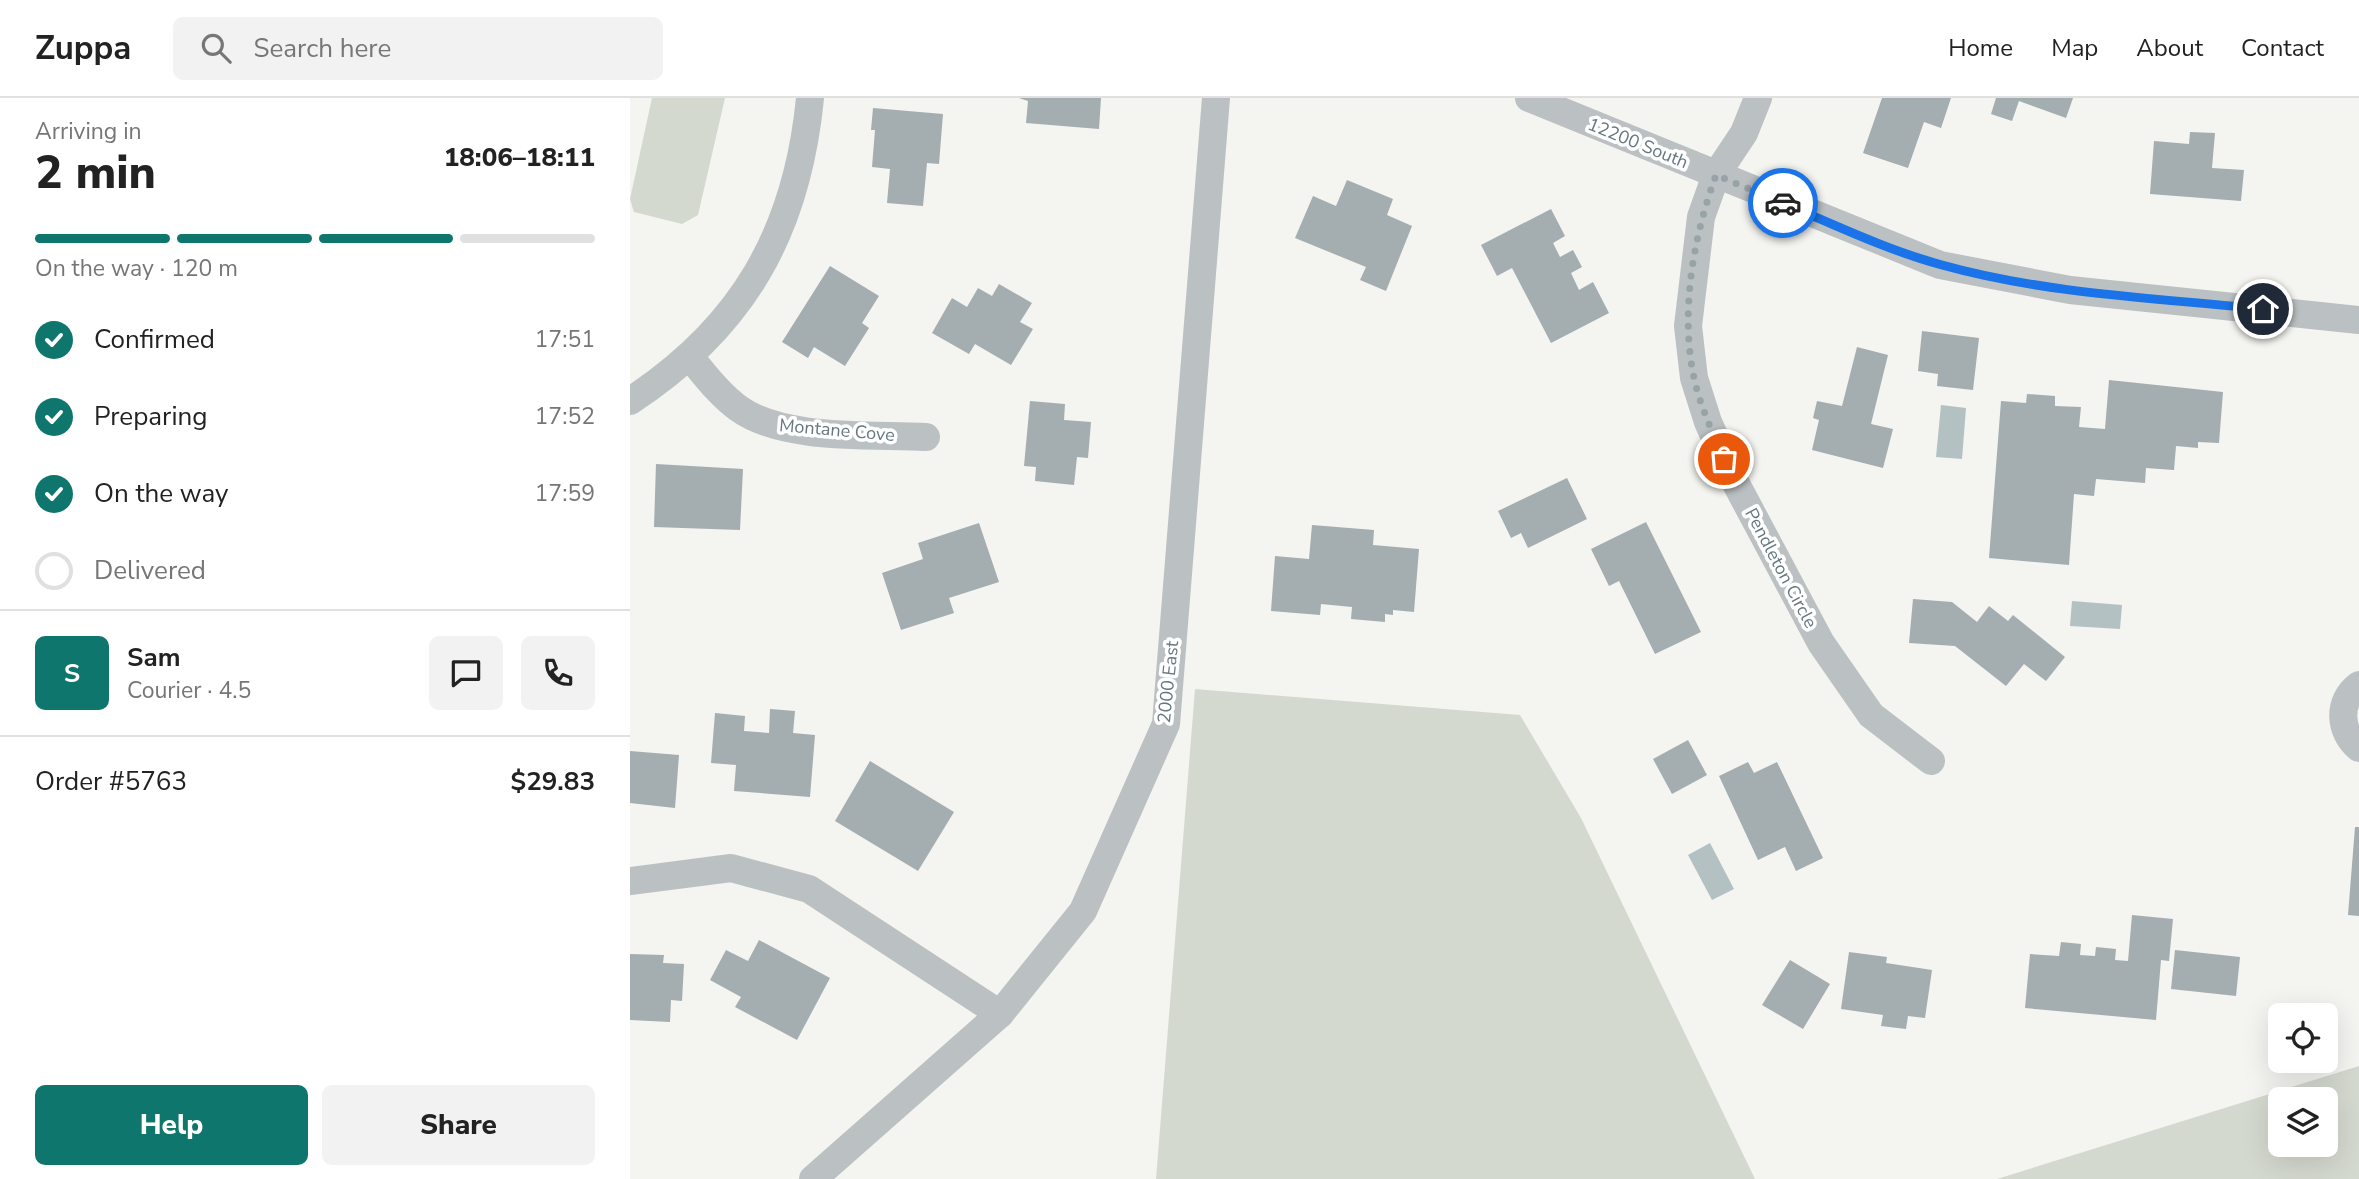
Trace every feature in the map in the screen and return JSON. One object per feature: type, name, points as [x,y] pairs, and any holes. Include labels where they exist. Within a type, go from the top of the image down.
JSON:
[{"type":"street","points":[[630,401],[690,357],[714,332],[755,277],[787,215],[804,148],[810,98]]},
{"type":"street","name":"2000 East","points":[[813,1179],[1000,1014],[1083,911],[1166,724],[1216,98]]},
{"type":"street","name":"12200 South","points":[[1529,98],[1898,251],[1983,275],[2070,290],[2359,320]]},
{"type":"street","name":"Pendleton Circle","points":[[1758,98],[1744,133],[1716,175],[1701,217],[1688,326],[1694,378],[1708,422],[1739,490],[1821,643],[1871,715],[1931,761]]},
{"type":"street","name":"Montane Cove","points":[[690,357],[723,395],[760,420],[803,430],[926,437]]},
{"type":"street","points":[[2359,685],[2347,699],[2343,712],[2348,736],[2359,748]]},
{"type":"street","points":[[630,881],[731,868],[808,889],[1000,1014]]},
{"type":"shaded area","points":[[652,98],[725,98],[698,215],[682,224],[634,212],[630,199]]},
{"type":"shaded area","points":[[1941,405],[1966,408],[1962,459],[1936,457]]},
{"type":"shaded area","points":[[2072,601],[2122,605],[2120,629],[2070,626]]},
{"type":"shaded area","points":[[1195,689],[1520,715],[1581,818],[1755,1179],[1156,1179]]},
{"type":"shaded area","points":[[1710,843],[1734,889],[1712,900],[1688,855]]},
{"type":"shaded area","points":[[2359,1066],[2359,1179],[1997,1179],[2268,1094],[2268,1157],[2338,1157],[2338,1087],[2292,1087]]},
{"type":"building","points":[[1019,98],[1101,98],[1099,129],[1026,123],[1028,101]]},
{"type":"building","points":[[1882,98],[1951,98],[1941,128],[1924,122],[1908,168],[1863,153]]},
{"type":"building","points":[[1996,98],[2073,98],[2066,118],[2019,101],[2012,121],[1991,114]]},
{"type":"building","points":[[873,108],[943,114],[939,164],[927,163],[923,206],[887,203],[890,169],[872,167],[875,130],[871,130]]},
{"type":"building","points":[[2190,132],[2215,133],[2212,168],[2244,170],[2241,201],[2150,194],[2154,141],[2189,144]]},
{"type":"building","points":[[1347,180],[1393,199],[1387,215],[1412,226],[1386,291],[1360,280],[1366,267],[1295,238],[1313,196],[1336,206]]},
{"type":"building","points":[[1551,209],[1565,236],[1553,243],[1560,257],[1573,250],[1582,267],[1571,273],[1579,290],[1593,282],[1609,313],[1551,343],[1512,268],[1497,276],[1481,245]]},
{"type":"building","points":[[830,266],[879,296],[862,323],[869,328],[845,366],[814,347],[808,358],[782,342]]},
{"type":"building","points":[[999,284],[1032,303],[1020,322],[1033,329],[1011,365],[975,344],[969,354],[932,333],[952,298],[967,307],[978,288],[992,296]]},
{"type":"building","points":[[1922,331],[1979,338],[1973,390],[1937,386],[1938,374],[1918,371]]},
{"type":"building","points":[[1857,347],[1888,355],[1871,424],[1893,429],[1883,468],[1812,450],[1819,420],[1813,418],[1817,401],[1842,406]]},
{"type":"building","points":[[2109,380],[2223,392],[2219,443],[2198,442],[2198,448],[2176,446],[2174,470],[2146,468],[2145,483],[2096,479],[2094,496],[2074,494],[2069,565],[1989,558],[2001,401],[2026,403],[2027,394],[2055,396],[2055,406],[2081,407],[2079,427],[2105,429]]},
{"type":"building","points":[[1030,401],[1065,404],[1064,420],[1091,422],[1088,458],[1077,457],[1074,485],[1035,481],[1036,467],[1024,466]]},
{"type":"building","points":[[656,464],[743,469],[740,530],[654,527]]},
{"type":"building","points":[[1567,478],[1587,519],[1528,548],[1521,533],[1511,538],[1498,511]]},
{"type":"building","points":[[1646,522],[1701,632],[1655,654],[1619,581],[1609,586],[1591,549]]},
{"type":"building","points":[[979,523],[999,582],[949,598],[954,613],[901,630],[882,573],[923,559],[918,543]]},
{"type":"building","points":[[1312,525],[1374,530],[1373,545],[1419,549],[1414,612],[1393,610],[1393,615],[1385,614],[1385,622],[1351,619],[1352,607],[1321,604],[1320,615],[1271,611],[1275,556],[1309,559]]},
{"type":"building","points":[[1913,599],[1952,602],[1977,622],[1989,606],[2008,621],[2013,615],[2065,657],[2046,681],[2024,664],[2006,686],[1955,646],[1909,643]]},
{"type":"building","points":[[770,709],[795,711],[793,733],[815,735],[810,797],[734,791],[736,765],[711,763],[715,713],[745,716],[744,731],[769,733]]},
{"type":"building","points":[[1688,740],[1707,775],[1672,794],[1653,759]]},
{"type":"building","points":[[630,751],[679,755],[675,808],[630,803]]},
{"type":"building","points":[[870,761],[954,812],[918,871],[835,821]]},
{"type":"building","points":[[1748,762],[1754,773],[1777,762],[1823,858],[1796,871],[1785,847],[1758,860],[1719,776]]},
{"type":"building","points":[[2355,827],[2359,827],[2359,916],[2348,915]]},
{"type":"building","points":[[2132,915],[2173,919],[2169,961],[2161,960],[2156,1020],[2025,1008],[2030,954],[2059,956],[2061,942],[2081,944],[2080,955],[2095,956],[2096,947],[2116,949],[2115,960],[2128,961]]},
{"type":"building","points":[[759,940],[830,978],[797,1040],[735,1007],[741,997],[710,980],[726,950],[748,961]]},
{"type":"building","points":[[2175,950],[2240,957],[2236,996],[2171,989]]},
{"type":"building","points":[[1849,952],[1887,957],[1886,963],[1932,970],[1925,1018],[1908,1016],[1906,1029],[1881,1026],[1883,1015],[1841,1009]]},
{"type":"building","points":[[630,954],[664,955],[663,963],[684,964],[682,1001],[671,1000],[670,1022],[630,1020]]},
{"type":"building","points":[[1790,960],[1830,984],[1803,1029],[1762,1005]]},
{"type":"way so far","points":[[1724,459],[1708,422],[1694,378],[1688,326],[1692,273],[1701,217],[1716,175],[1783,203]]},
{"type":"route","points":[[1783,203],[1898,251],[1983,275],[2070,290],[2263,309]]}]
